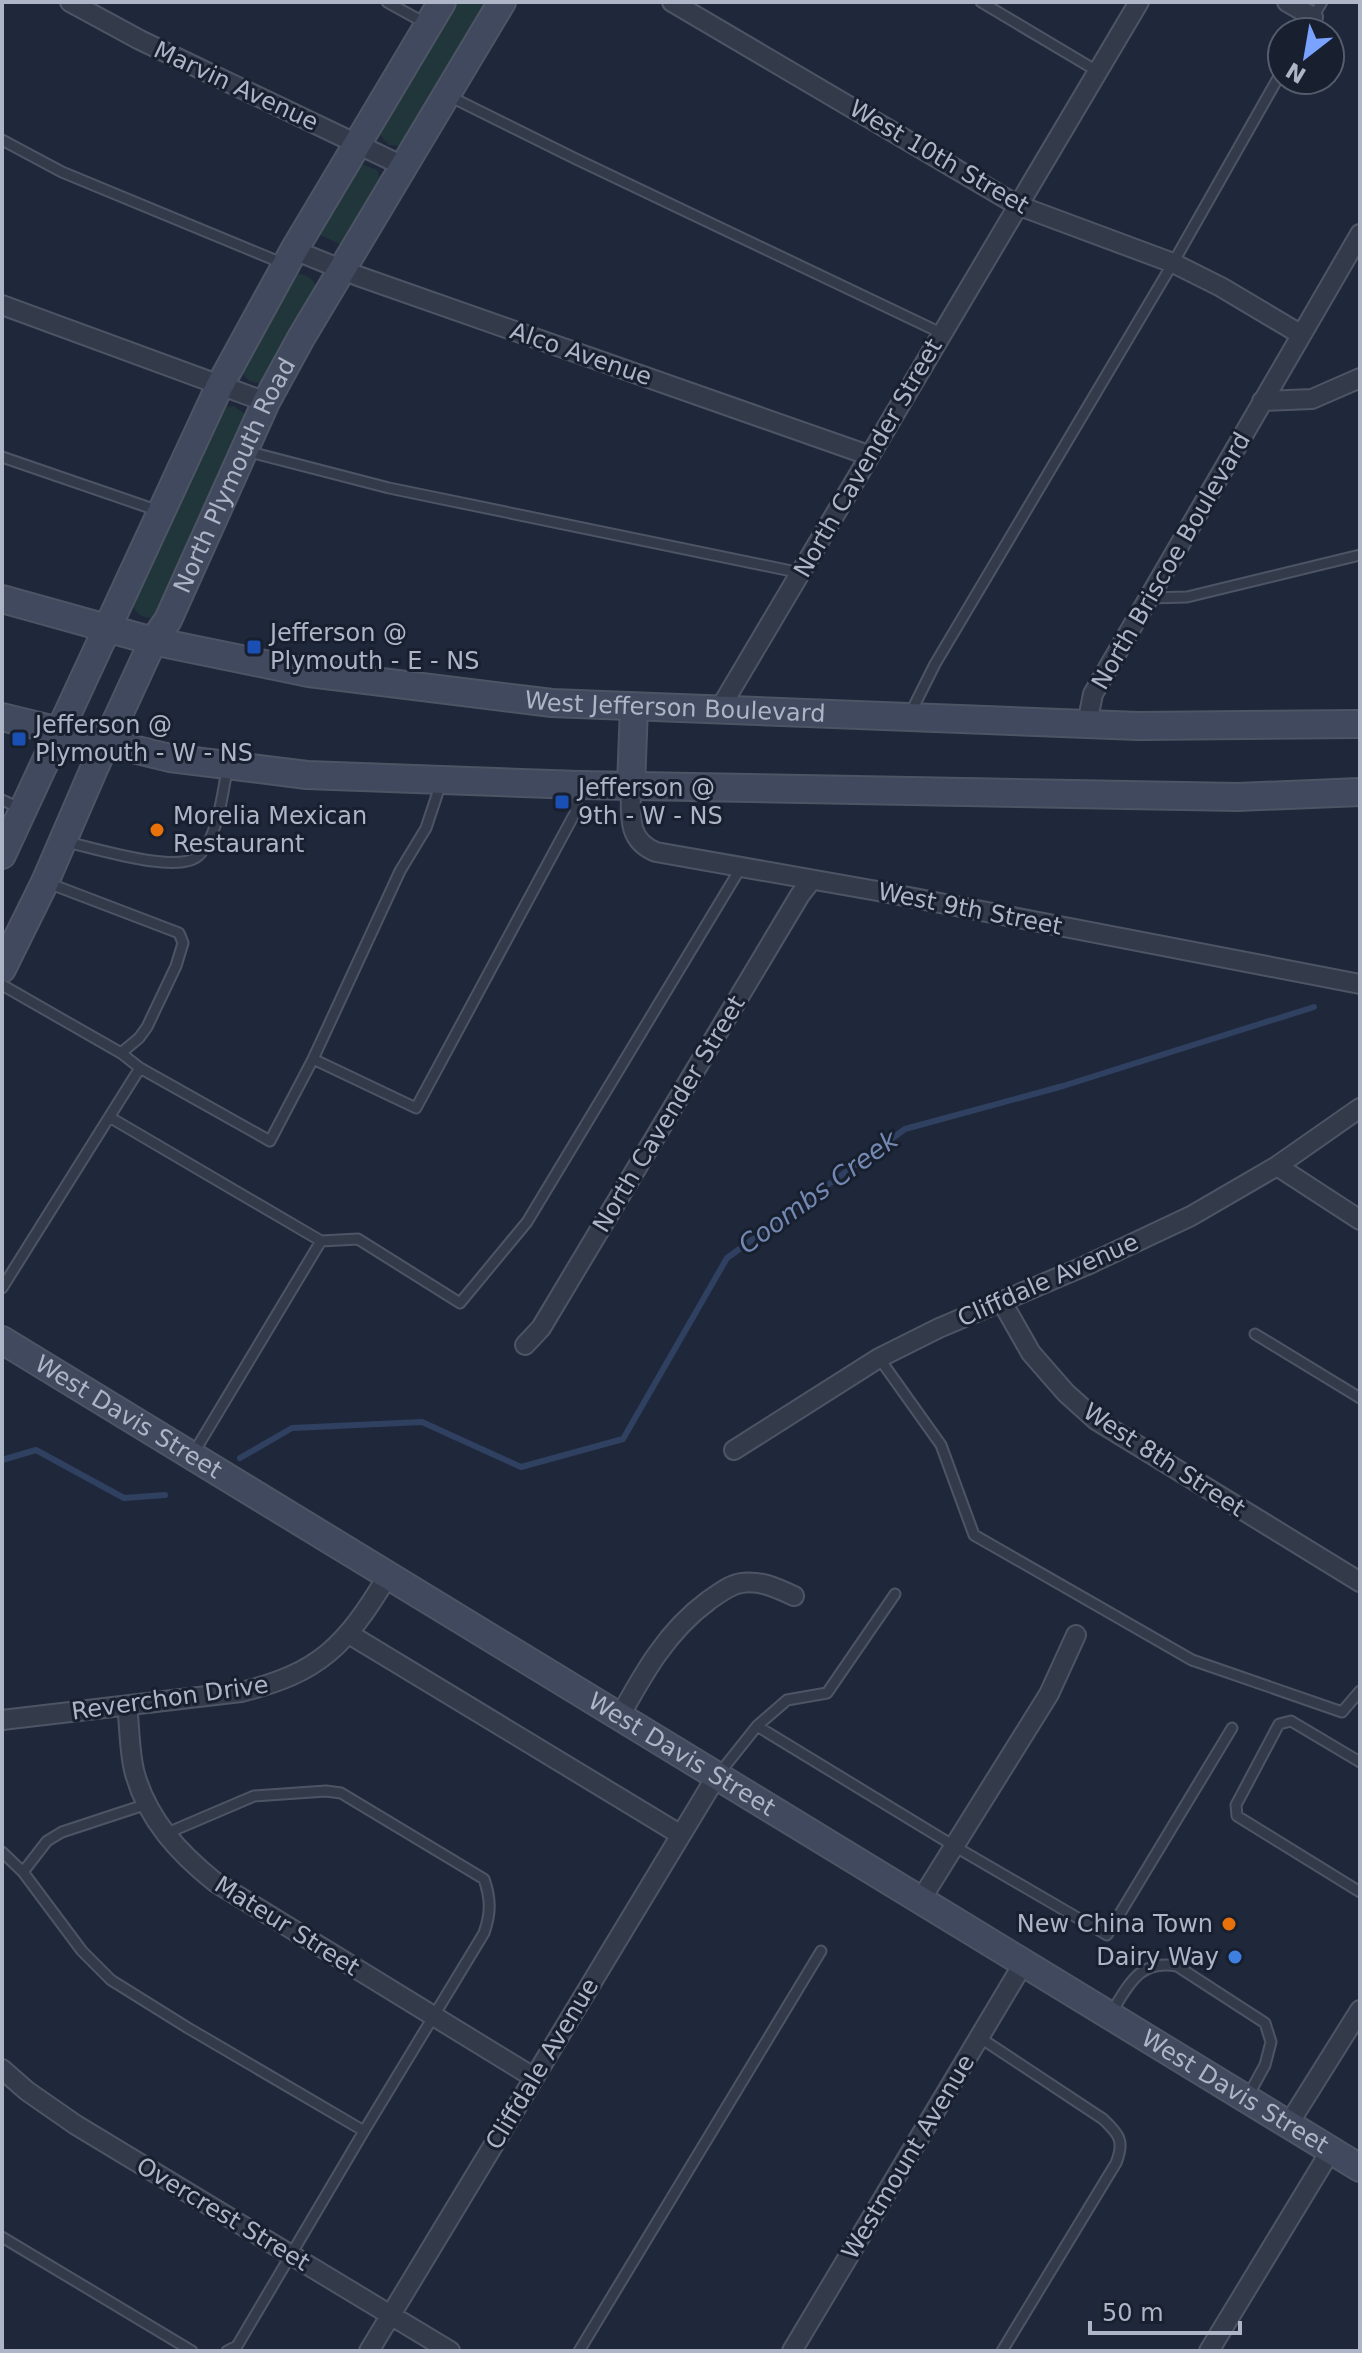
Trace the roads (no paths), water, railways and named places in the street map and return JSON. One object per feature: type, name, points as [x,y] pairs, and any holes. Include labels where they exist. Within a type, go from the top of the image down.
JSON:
[{"type":"main road","name":"North Plymouth Road","points":[[2,855],[13,804],[60,732],[220,385],[290,257],[442,2]]},
{"type":"main road","name":"North Plymouth Road","points":[[2,969],[45,882],[153,641],[168,620],[266,402],[502,2]]},
{"type":"main road","name":"West Jefferson Boulevard","points":[[2,599],[153,641],[309,673],[552,703],[1087,724],[1212,727],[1360,724]]},
{"type":"main road","points":[[631,786],[634,707]]},
{"type":"main road","points":[[2,717],[105,744],[228,767],[307,775],[579,785],[1238,797],[1360,792]]},
{"type":"main road","name":"West Davis Street","points":[[2,1340],[1360,2168]]},
{"type":"street","name":"Marvin Avenue","points":[[70,2],[140,40],[403,166]]},
{"type":"street","name":"North Cavender Street","points":[[719,710],[1139,2]]},
{"type":"street","points":[[1287,2],[1311,16]]},
{"type":"street","name":"West 10th Street","points":[[677,3],[1017,205],[1173,263],[1221,287],[1300,334]]},
{"type":"street","name":"North Briscoe Boulevard","points":[[1087,724],[1093,694],[1360,234]]},
{"type":"street","name":"Alco Avenue","points":[[290,257],[343,270],[868,455]]},
{"type":"street","points":[[2,305],[266,402]]},
{"type":"street","points":[[1262,401],[1312,399],[1360,378]]},
{"type":"street","name":"West 9th Street","points":[[631,786],[634,836],[644,847],[656,852],[1360,984]]},
{"type":"street","name":"North Cavender Street","points":[[525,1345],[541,1328],[811,881]]},
{"type":"street","name":"Cliffdale Avenue","points":[[734,1450],[879,1358],[939,1328],[1191,1216],[1277,1166],[1360,1108]]},
{"type":"street","points":[[1277,1166],[1360,1220]]},
{"type":"street","name":"West 8th Street","points":[[1002,1302],[1031,1353],[1066,1393],[1096,1420],[1360,1582]]},
{"type":"street","name":"Reverchon Drive","points":[[2,1720],[241,1692],[276,1684],[323,1659],[349,1634],[387,1577]]},
{"type":"street","points":[[619,1718],[643,1673],[670,1637],[694,1612],[723,1591],[741,1583],[770,1585],[794,1596]]},
{"type":"street","points":[[349,1634],[681,1835]]},
{"type":"street","points":[[920,1901],[1049,1694],[1076,1635]]},
{"type":"street","name":"Mateur Street","points":[[127,1706],[135,1773],[147,1804],[165,1834],[185,1858],[215,1882],[533,2077]]},
{"type":"street","name":"Cliffdale Avenue","points":[[369,2351],[716,1777]]},
{"type":"street","name":"Westmount Avenue","points":[[792,2351],[1023,1964]]},
{"type":"street","points":[[1288,2125],[1360,2010]]},
{"type":"street","name":"Overcrest Street","points":[[2,2069],[27,2091],[76,2125],[450,2351]]},
{"type":"street","points":[[1209,2351],[1331,2150]]},
{"type":"lane","points":[[387,2],[428,25]]},
{"type":"lane","points":[[981,2],[1097,71]]},
{"type":"lane","points":[[446,94],[941,333]]},
{"type":"lane","points":[[909,717],[935,664],[1173,263],[1268,96]]},
{"type":"lane","points":[[2,140],[62,172],[290,257]]},
{"type":"lane","points":[[244,451],[389,488],[801,573]]},
{"type":"lane","points":[[2,457],[162,512]]},
{"type":"lane","points":[[1148,598],[1187,597],[1360,555]]},
{"type":"lane","points":[[62,841],[127,858],[184,862],[197,857],[208,843],[222,800],[228,767]]},
{"type":"lane","points":[[2,985],[270,1141],[313,1059],[400,871],[426,828],[442,780]]},
{"type":"lane","points":[[313,1059],[416,1108],[575,813],[579,785]]},
{"type":"lane","points":[[111,1118],[321,1241],[358,1239],[460,1303],[527,1222],[740,869]]},
{"type":"lane","points":[[45,882],[179,933],[183,943],[176,966],[147,1027],[121,1053]]},
{"type":"lane","points":[[2,1288],[140,1068]]},
{"type":"lane","points":[[191,1457],[321,1241]]},
{"type":"lane","points":[[1255,1334],[1360,1398]]},
{"type":"lane","points":[[879,1358],[941,1445],[974,1535],[1192,1660],[1342,1712],[1360,1691]]},
{"type":"lane","points":[[716,1777],[757,1726],[787,1700],[827,1693],[895,1594]]},
{"type":"lane","points":[[1360,1762],[1291,1721],[1279,1724],[1236,1805],[1237,1816],[1360,1892]]},
{"type":"lane","points":[[757,1726],[1107,1935],[1232,1728]]},
{"type":"lane","points":[[165,1834],[254,1796],[326,1791],[341,1793],[484,1879],[491,1915],[484,1933],[435,2017],[237,2346],[227,2351]]},
{"type":"lane","points":[[23,1872],[47,1841],[62,1832],[147,1804]]},
{"type":"lane","points":[[2,1852],[23,1872],[82,1951],[111,1980],[364,2131]]},
{"type":"lane","points":[[579,2351],[821,1951]]},
{"type":"lane","points":[[1109,2016],[1132,1980],[1142,1971],[1161,1963],[1177,1966],[1265,2023],[1271,2042],[1265,2065],[1246,2099]]},
{"type":"lane","points":[[979,2037],[1103,2119],[1117,2133],[1121,2150],[1002,2351]]},
{"type":"lane","points":[[2,2237],[192,2351]]},
{"type":"waterway","name":"Coombs Creek","points":[[240,1458],[292,1428],[422,1422],[521,1467],[623,1439],[727,1258],[905,1129],[1063,1086],[1314,1007]]},
{"type":"waterway","name":"Coombs Creek","points":[[2,1460],[36,1450],[124,1498],[165,1495]]},
{"type":"place","name":"Jefferson @ Plymouth - E - NS","points":[[254,647]]},
{"type":"place","name":"Jefferson @ Plymouth - W - NS","points":[[19,739]]},
{"type":"place","name":"Jefferson @ 9th - W - NS","points":[[562,802]]},
{"type":"place","name":"Morelia Mexican Restaurant","points":[[157,830]]},
{"type":"place","name":"New China Town","points":[[1229,1924]]},
{"type":"place","name":"Dairy Way","points":[[1235,1957]]}]
